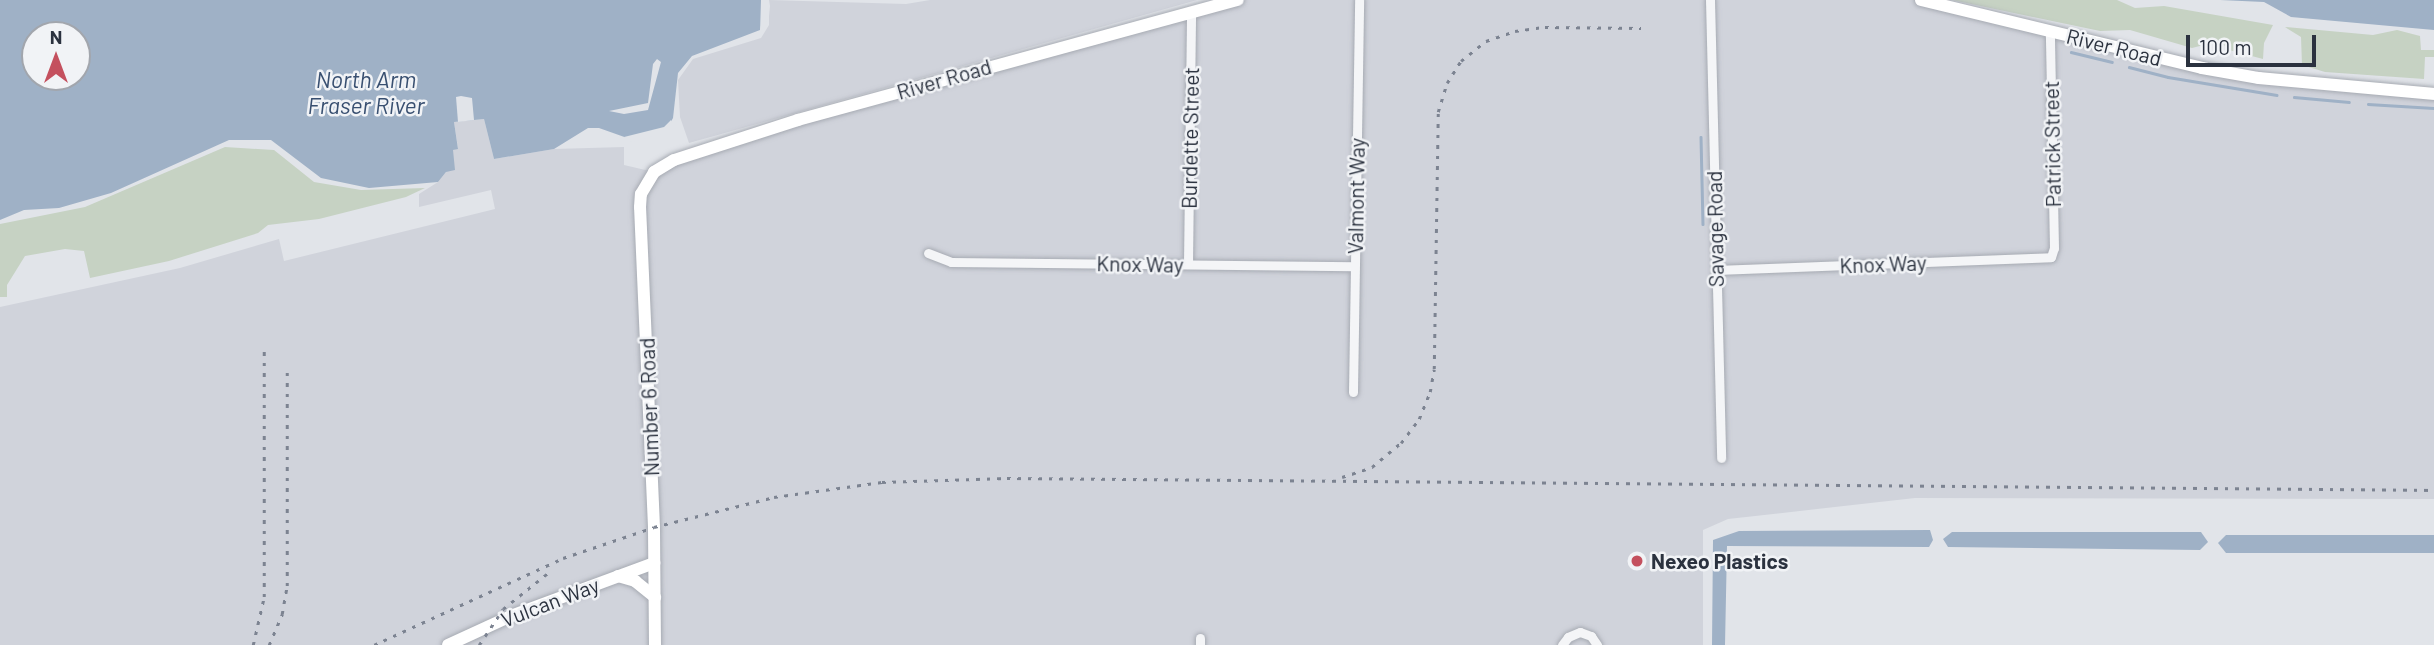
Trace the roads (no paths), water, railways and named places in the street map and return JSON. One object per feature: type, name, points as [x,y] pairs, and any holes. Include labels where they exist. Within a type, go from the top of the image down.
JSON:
[{"type":"street","name":"River Road","points":[[653,172],[674,160],[798,120],[1238,0]]},
{"type":"street","name":"Valmont Way","points":[[1353,392],[1359,0]]},
{"type":"street","name":"Savage Road","points":[[1710,0],[1721,458]]},
{"type":"street","name":"River Road","points":[[1921,0],[2259,78],[2434,94]]},
{"type":"street","name":"Burdette Street","points":[[1188,264],[1191,11]]},
{"type":"street","name":"Patrick Street","points":[[2050,31],[2054,248],[2050,257]]},
{"type":"street","name":"Number 6 Road","points":[[653,172],[641,194],[640,207],[655,645]]},
{"type":"street","name":"Knox Way","points":[[928,253],[951,262],[1354,266]]},
{"type":"street","name":"Knox Way","points":[[1716,270],[2050,257]]},
{"type":"street","name":"Vulcan Way","points":[[448,645],[492,624],[654,563]]},
{"type":"street","points":[[618,576],[635,581],[655,597]]},
{"type":"street","points":[[1562,645],[1568,637],[1580,632],[1591,636],[1597,645]]},
{"type":"water","name":"North Arm Fraser River","points":[[0,0],[767,0],[760,30],[692,56],[678,73],[673,118],[667,129],[630,139],[599,128],[588,128],[554,149],[494,159],[484,119],[454,122],[458,149],[453,150],[455,170],[446,172],[438,182],[369,188],[321,178],[271,140],[229,140],[111,193],[59,208],[24,210],[0,220]]},
{"type":"water","points":[[2220,0],[2434,0],[2434,30],[2291,17],[2264,2]]},
{"type":"water","points":[[1930,530],[1933,540],[1929,547],[1727,546],[1725,645],[1712,645],[1713,540],[1739,531]]},
{"type":"water","points":[[1952,532],[2201,532],[2208,542],[2200,550],[1948,547],[1943,539]]},
{"type":"water","points":[[2226,535],[2434,535],[2434,553],[2226,553],[2218,543]]},
{"type":"waterway","points":[[2071,52],[2112,62]]},
{"type":"waterway","points":[[2129,67],[2168,77],[2277,95]]},
{"type":"waterway","points":[[2294,97],[2349,102]]},
{"type":"waterway","points":[[2368,104],[2434,108]]},
{"type":"waterway","points":[[1701,137],[1703,224]]},
{"type":"railway","points":[[1342,477],[1372,467],[1401,443],[1419,419],[1430,392],[1434,369],[1438,112],[1447,83],[1461,61],[1486,41],[1515,31],[1545,27],[1641,28]]},
{"type":"railway","points":[[253,645],[264,597],[264,348]]},
{"type":"railway","points":[[269,645],[282,614],[287,586],[287,367]]},
{"type":"railway","points":[[374,645],[563,558],[654,527],[774,497],[882,482],[1007,478],[2434,490]]},
{"type":"railway","points":[[479,645],[503,609],[548,573]]},
{"type":"place","name":"Nexeo Plastics","points":[[1637,561]]}]
